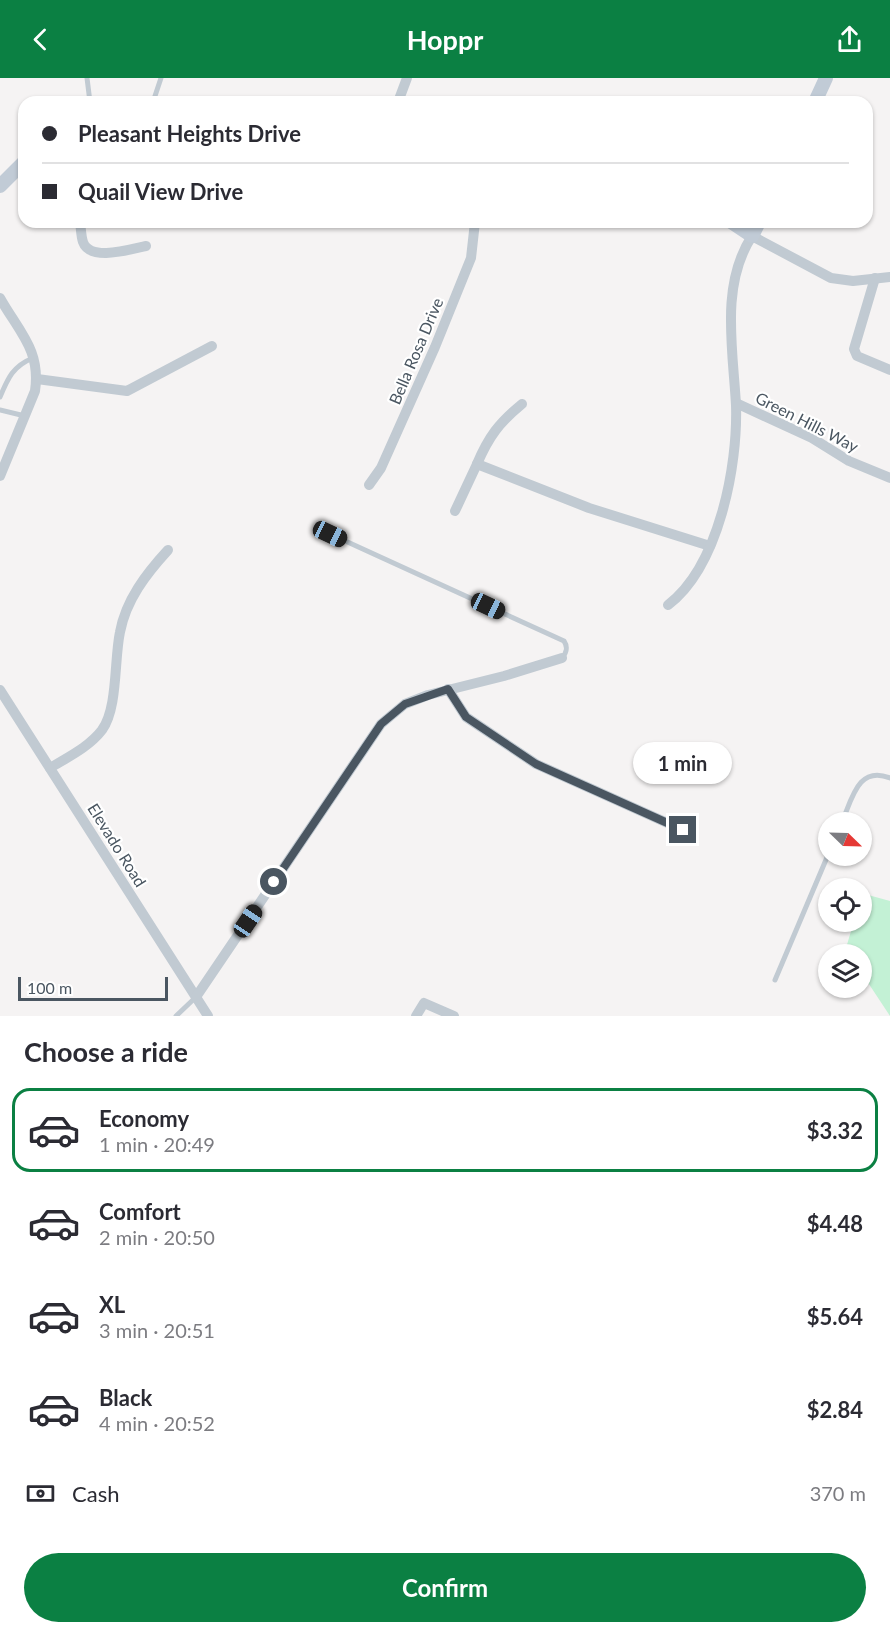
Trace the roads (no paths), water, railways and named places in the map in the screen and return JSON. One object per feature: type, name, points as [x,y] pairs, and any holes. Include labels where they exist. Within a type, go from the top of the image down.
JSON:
[{"type":"street","points":[[400,96],[407,78]]},
{"type":"street","points":[[818,96],[826,78]]},
{"type":"street","points":[[0,186],[18,168]]},
{"type":"street","points":[[81,228],[83,243],[90,251],[102,254],[146,246]]},
{"type":"street","name":"Bella Rosa Drive","points":[[369,485],[381,468],[440,336],[471,258],[474,228]]},
{"type":"street","points":[[740,228],[831,278],[854,281],[890,277]]},
{"type":"street","points":[[752,236],[756,228]]},
{"type":"street","name":"Green Hills Way","points":[[752,236],[738,261],[733,300],[732,360],[736,403],[812,438],[849,461],[890,478]]},
{"type":"street","points":[[875,278],[854,349],[857,356],[890,370]]},
{"type":"street","points":[[0,298],[31,347],[36,379],[35,391],[0,476]]},
{"type":"street","points":[[36,379],[109,391],[127,391],[212,346]]},
{"type":"street","points":[[668,605],[681,595],[702,567],[710,546],[732,469],[736,403]]},
{"type":"street","points":[[455,511],[487,440],[503,420],[522,404]]},
{"type":"street","points":[[477,464],[590,508],[710,546]]},
{"type":"street","points":[[50,768],[92,742],[103,728],[109,712],[119,634],[124,614],[138,587],[168,550]]},
{"type":"street","points":[[196,997],[381,724],[405,704],[448,689],[516,673],[562,658]]},
{"type":"street","points":[[448,689],[466,717],[515,752],[536,764],[683,830]]},
{"type":"street","name":"Elevado Road","points":[[0,690],[208,1016]]},
{"type":"street","points":[[416,1016],[424,1003],[454,1016]]},
{"type":"lane","points":[[87,78],[89,96]]},
{"type":"lane","points":[[155,96],[162,78]]},
{"type":"lane","points":[[0,397],[11,372],[20,363],[34,357]]},
{"type":"lane","points":[[0,410],[25,416]]},
{"type":"lane","points":[[330,534],[564,641],[567,645],[566,653],[562,658]]},
{"type":"lane","points":[[846,812],[858,784],[870,775],[879,774],[890,778]]},
{"type":"lane","points":[[775,980],[823,866]]},
{"type":"lane","points":[[176,1016],[196,997]]}]
